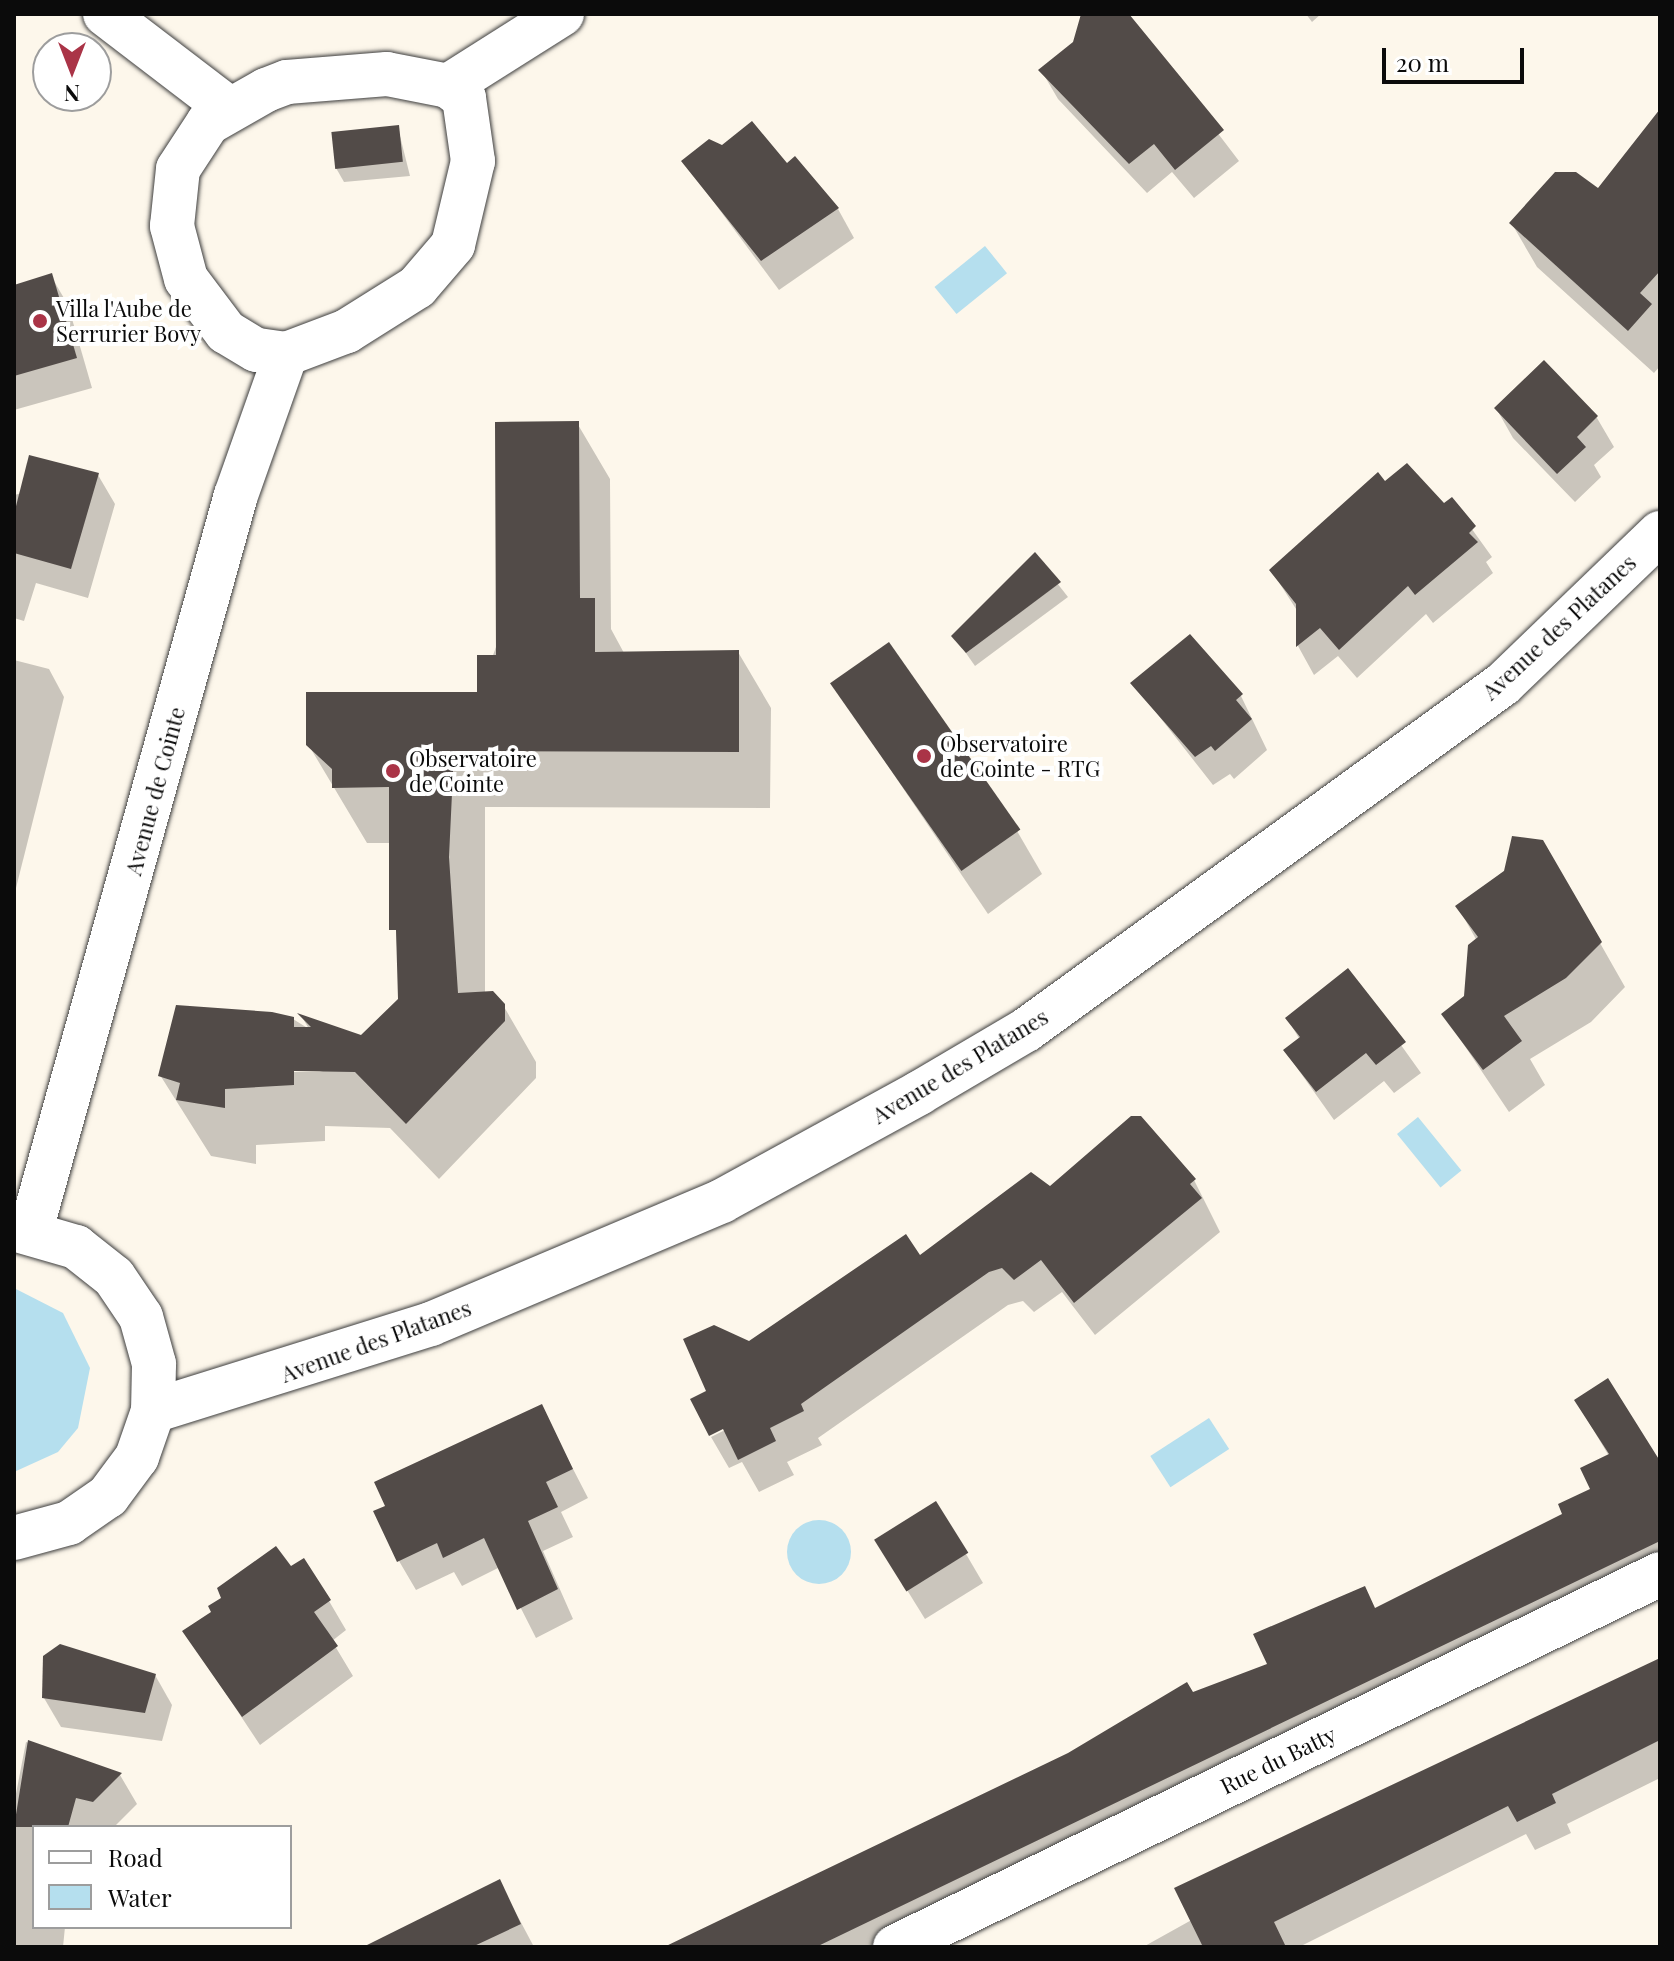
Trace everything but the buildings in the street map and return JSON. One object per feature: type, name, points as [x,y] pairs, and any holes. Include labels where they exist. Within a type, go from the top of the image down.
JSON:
[{"type":"street","points":[[105,14],[228,108]]},
{"type":"street","points":[[448,86],[562,14]]},
{"type":"street","points":[[387,74],[448,86],[464,98],[471,121],[473,161],[453,245],[394,304],[316,347],[286,354],[256,350],[226,332],[203,307],[177,253],[178,169],[191,142],[228,108],[287,82],[387,74]]},
{"type":"street","name":"Avenue de Cointe","points":[[23,1230],[232,509],[286,354]]},
{"type":"street","name":"Avenue des Platanes","points":[[153,1411],[431,1324],[722,1201],[933,1085],[1026,1030],[1503,684],[1660,533]]},
{"type":"street","points":[[14,1538],[69,1523],[108,1496],[137,1457],[153,1411],[154,1364],[141,1317],[114,1277],[76,1247],[23,1230]]},
{"type":"street","name":"Rue du Batty","points":[[895,1947],[1660,1574]]},
{"type":"water","points":[[985,246],[1007,273],[957,314],[934,287]]},
{"type":"water","points":[[1418,1117],[1461,1171],[1440,1188],[1397,1134]]},
{"type":"water","points":[[14,1288],[63,1313],[90,1368],[78,1428],[58,1452],[14,1472]]},
{"type":"water","points":[[1209,1418],[1229,1449],[1170,1487],[1150,1456]]},
{"type":"water","points":[[813,1520],[825,1520],[842,1529],[849,1540],[849,1564],[842,1575],[825,1584],[813,1584],[801,1579],[792,1570],[787,1558],[787,1546],[792,1534],[801,1525]]},
{"type":"place","name":"Villa l'Aube de Serrurier Bovy","points":[[40,321]]},
{"type":"place","name":"Observatoire de Cointe - RTG","points":[[924,756]]},
{"type":"place","name":"Observatoire de Cointe","points":[[393,771]]}]
